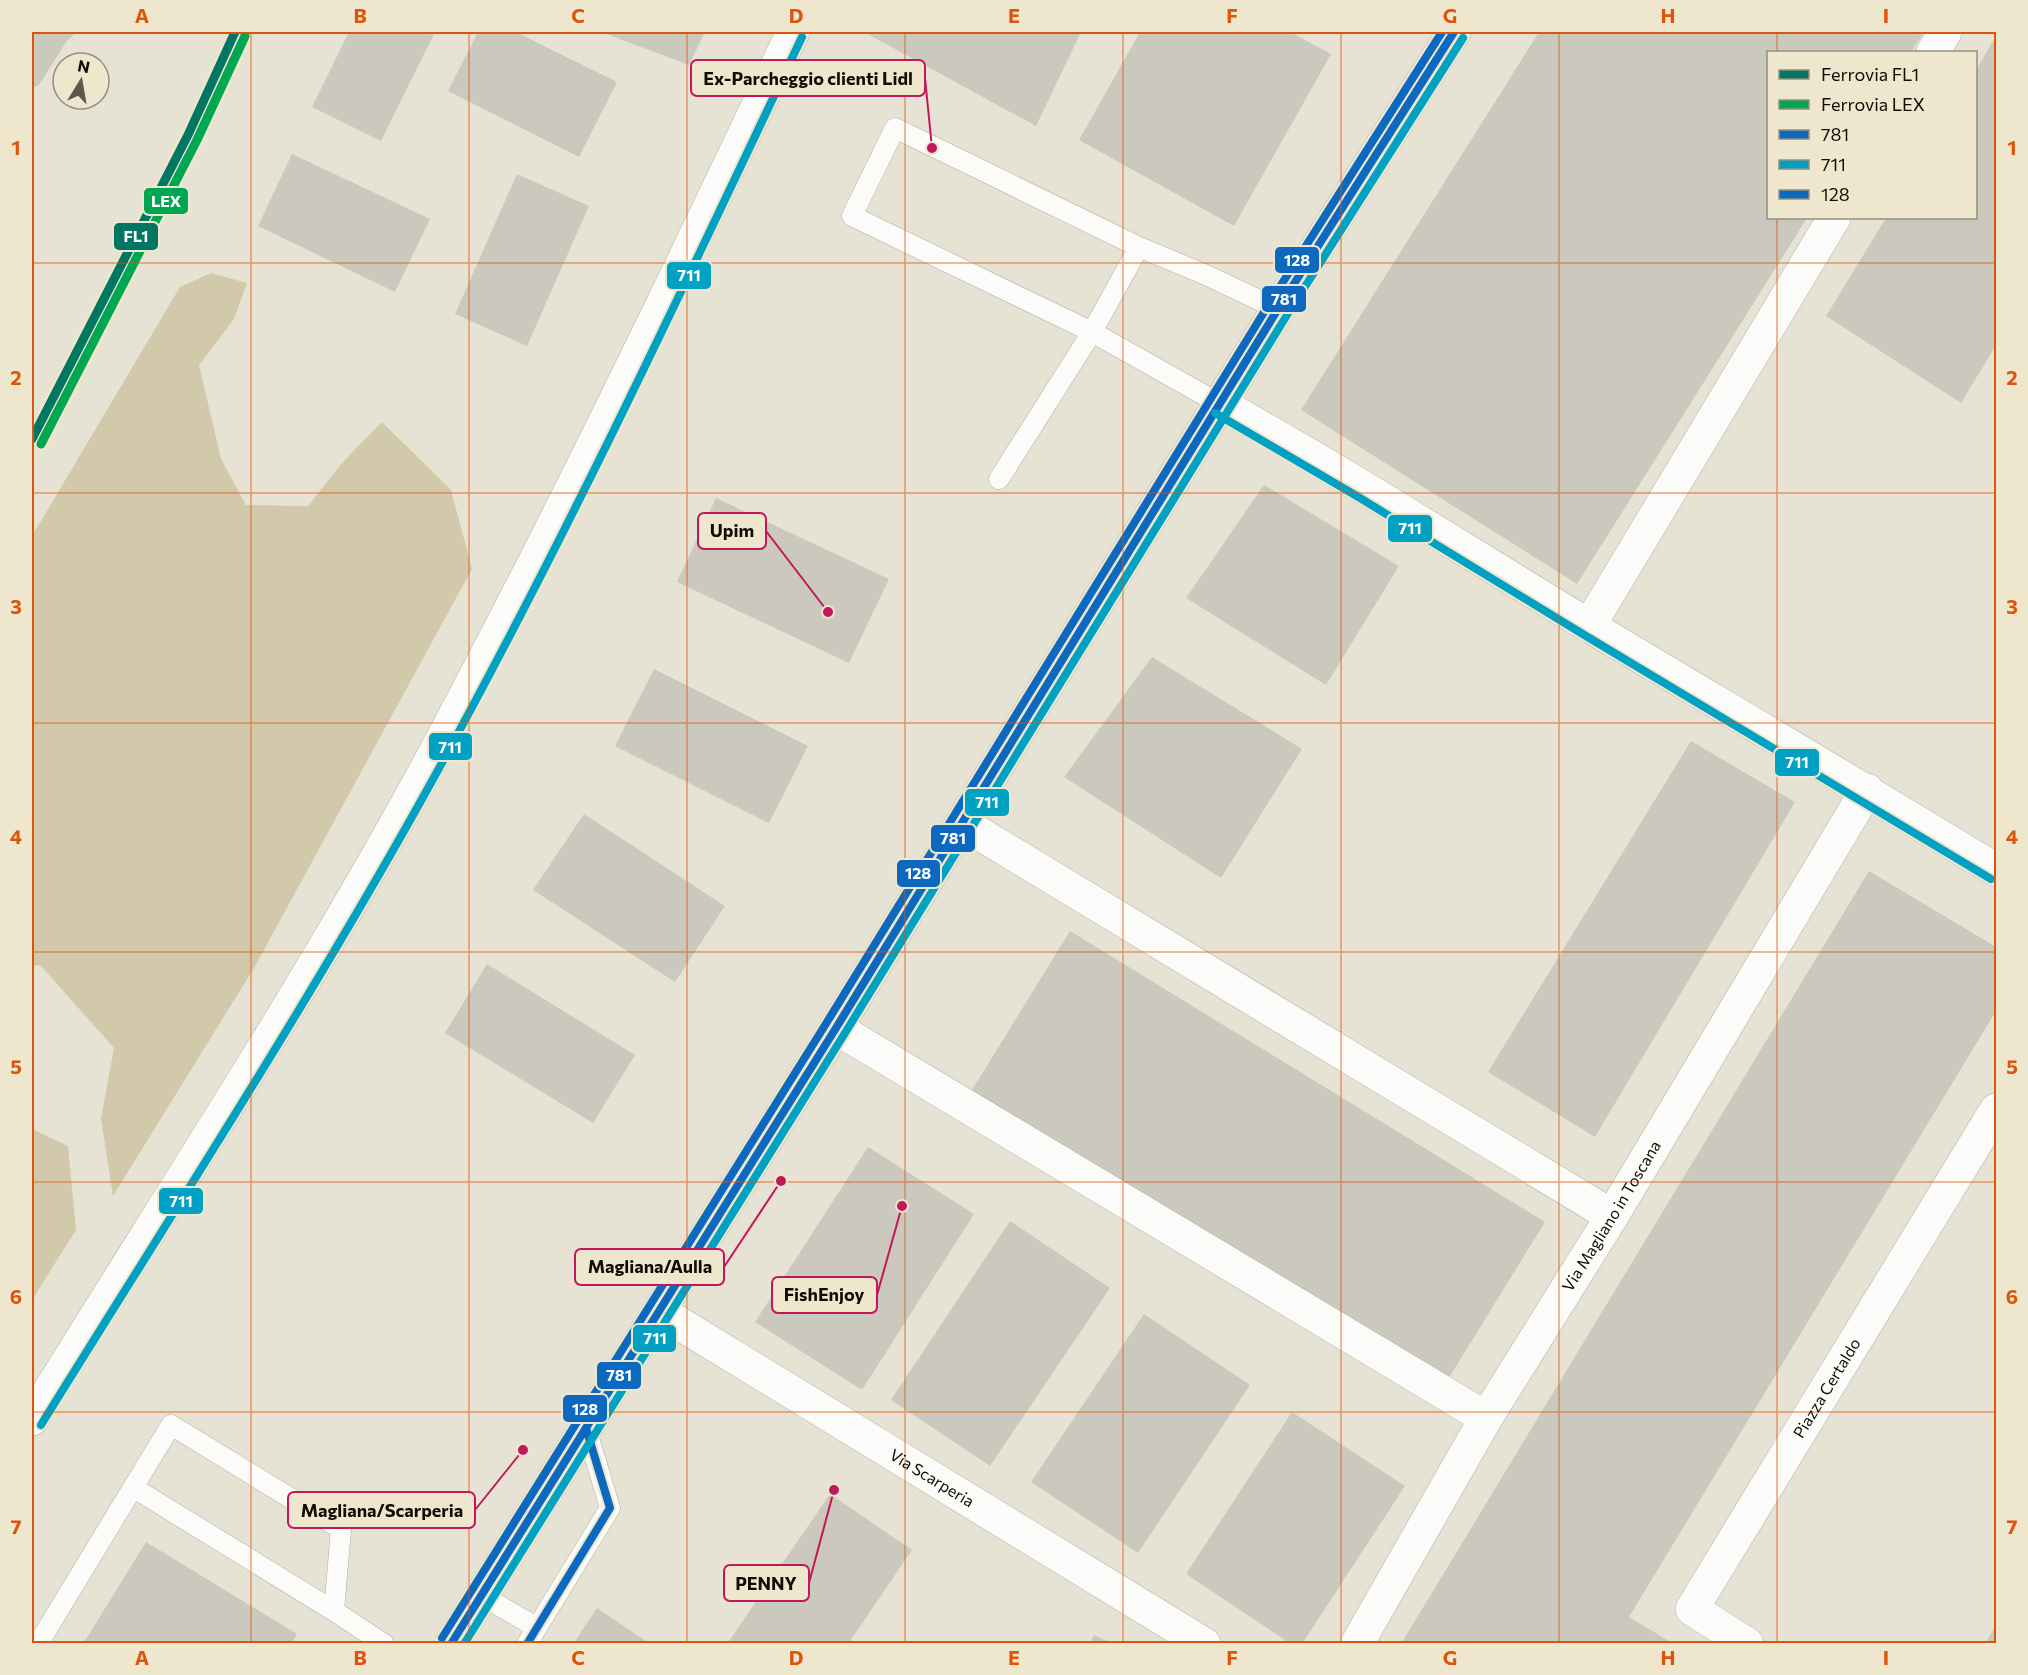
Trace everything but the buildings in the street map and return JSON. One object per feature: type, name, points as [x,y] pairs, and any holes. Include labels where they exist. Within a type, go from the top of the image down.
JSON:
[{"type":"street","points":[[32,1419],[282,1016],[413,794],[475,678],[601,430],[794,32]]},
{"type":"street","points":[[451,1644],[836,1028],[1278,309],[1452,32]]},
{"type":"street","points":[[1934,51],[1945,32]]},
{"type":"street","points":[[1589,626],[1833,219]]},
{"type":"street","points":[[1220,404],[1288,441],[1589,626],[1867,790],[1996,870]]},
{"type":"street","name":"Via Magliano in Toscana","points":[[1357,1644],[1486,1418],[1612,1216],[1867,790]]},
{"type":"street","points":[[962,823],[1612,1216]]},
{"type":"street","points":[[836,1028],[1486,1418]]},
{"type":"street","name":"Piazza Certaldo","points":[[1747,1644],[1692,1609],[1996,1110]]},
{"type":"street","name":"Via Scarperia","points":[[659,1311],[1204,1644]]},
{"type":"lane","points":[[1220,404],[1092,332],[852,216],[895,128],[1139,247],[1214,278],[1278,309]]},
{"type":"lane","points":[[999,479],[1092,332],[1139,247]]},
{"type":"lane","points":[[38,1644],[171,1425],[341,1529],[334,1611]]},
{"type":"lane","points":[[481,1595],[532,1635],[610,1508],[586,1428]]},
{"type":"lane","points":[[134,1488],[384,1644]]},
{"type":"shaded area","points":[[211,273],[247,283],[234,319],[199,365],[221,459],[246,505],[308,506],[342,463],[382,422],[451,490],[472,569],[254,968],[113,1196],[101,1119],[114,1048],[40,965],[32,966],[32,536],[180,287]]},
{"type":"shaded area","points":[[32,1129],[68,1146],[76,1230],[32,1300]]},
{"type":"rail line","name":"FL1","points":[[32,439],[188,135],[235,32]]},
{"type":"rail line","name":"LEX","points":[[41,444],[197,140],[245,36]]},
{"type":"transit line","name":"128","points":[[442,1638],[827,1022],[1269,304],[1442,32]]},
{"type":"transit line","name":"781","points":[[451,1644],[836,1028],[1278,309],[1454,32]]},
{"type":"transit line","name":"711","points":[[41,1425],[283,1036],[377,879],[473,706],[571,516],[665,325],[802,37]]},
{"type":"transit line","name":"711","points":[[464,1644],[845,1033],[1287,315],[1463,38]]},
{"type":"transit line","name":"711","points":[[1215,413],[1991,879]]},
{"type":"transit line","name":"781","points":[[527,1644],[610,1508],[586,1428]]},
{"type":"place","name":"Ex-Parcheggio clienti Lidl","points":[[932,148]]},
{"type":"place","name":"Upim","points":[[828,612]]},
{"type":"place","name":"Magliana/Aulla","points":[[781,1181]]},
{"type":"place","name":"FishEnjoy","points":[[902,1206]]},
{"type":"place","name":"Magliana/Scarperia","points":[[523,1450]]},
{"type":"place","name":"PENNY","points":[[834,1490]]}]
